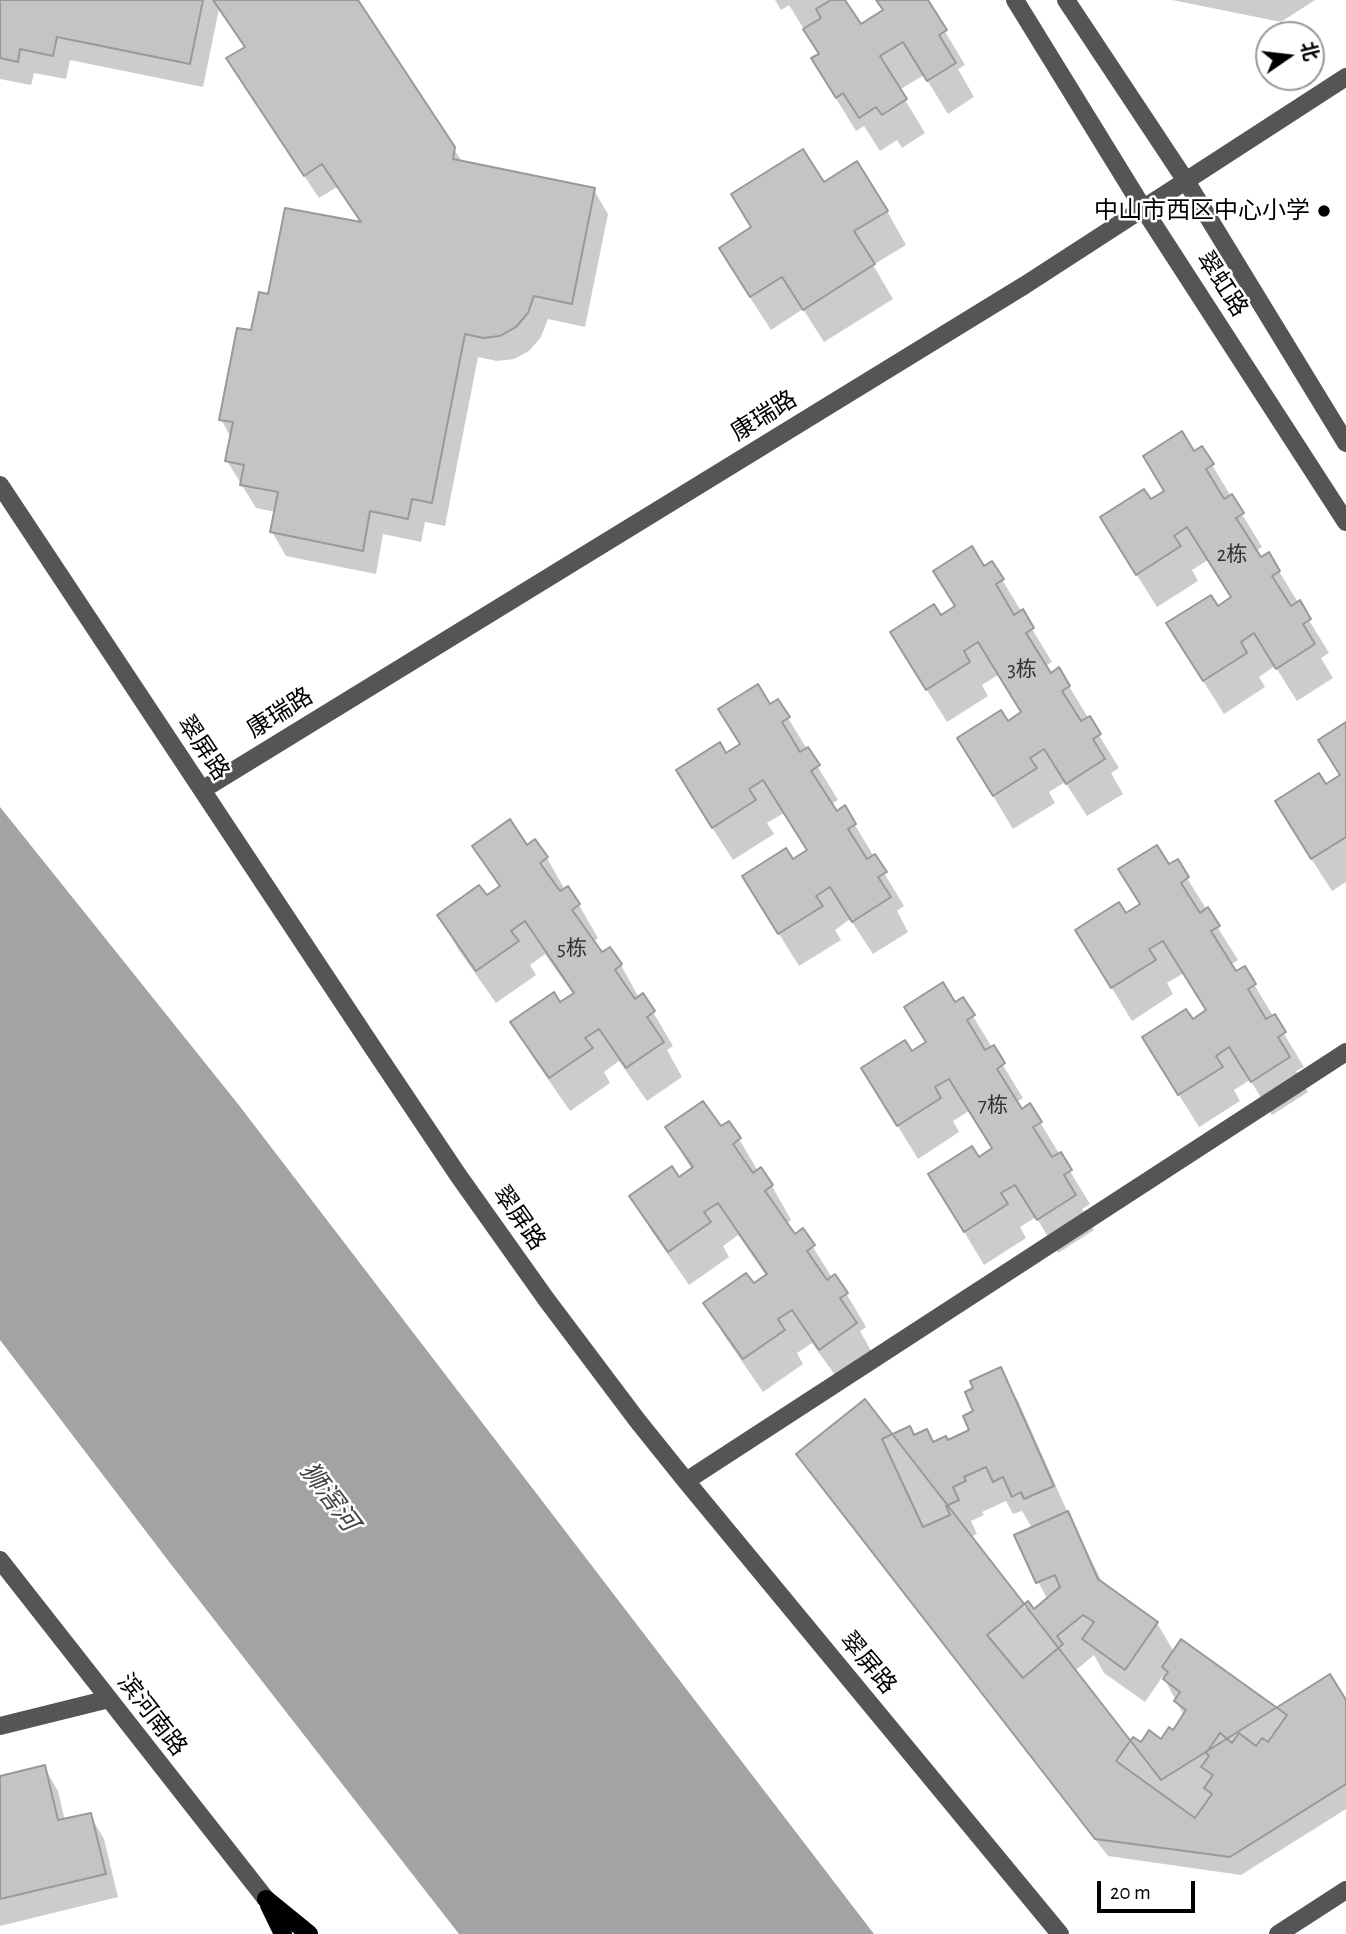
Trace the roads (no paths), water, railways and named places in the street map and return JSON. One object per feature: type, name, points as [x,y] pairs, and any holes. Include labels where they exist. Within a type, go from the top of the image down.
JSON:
[{"type":"main road","points":[[266,1899],[283,1934]]},
{"type":"main road","points":[[266,1899],[309,1934]]},
{"type":"street","name":"翠虹路","points":[[1015,0],[1143,208],[1346,522]]},
{"type":"street","name":"翠虹路","points":[[1066,0],[1186,181],[1346,443]]},
{"type":"street","name":"康瑞路","points":[[202,790],[1002,299],[1346,77]]},
{"type":"street","name":"翠屏路","points":[[0,485],[466,1186],[546,1299],[686,1481],[1059,1934]]},
{"type":"street","points":[[686,1481],[1346,1052]]},
{"type":"street","name":"滨河南路","points":[[0,1560],[266,1899]]},
{"type":"street","points":[[0,1726],[109,1699]]},
{"type":"street","points":[[1278,1934],[1346,1890]]},
{"type":"water","name":"狮滘河","points":[[0,807],[238,1104],[874,1934],[459,1934],[170,1563],[0,1340]]},
{"type":"place","name":"中山市西区中心小学","points":[[1324,211]]}]
